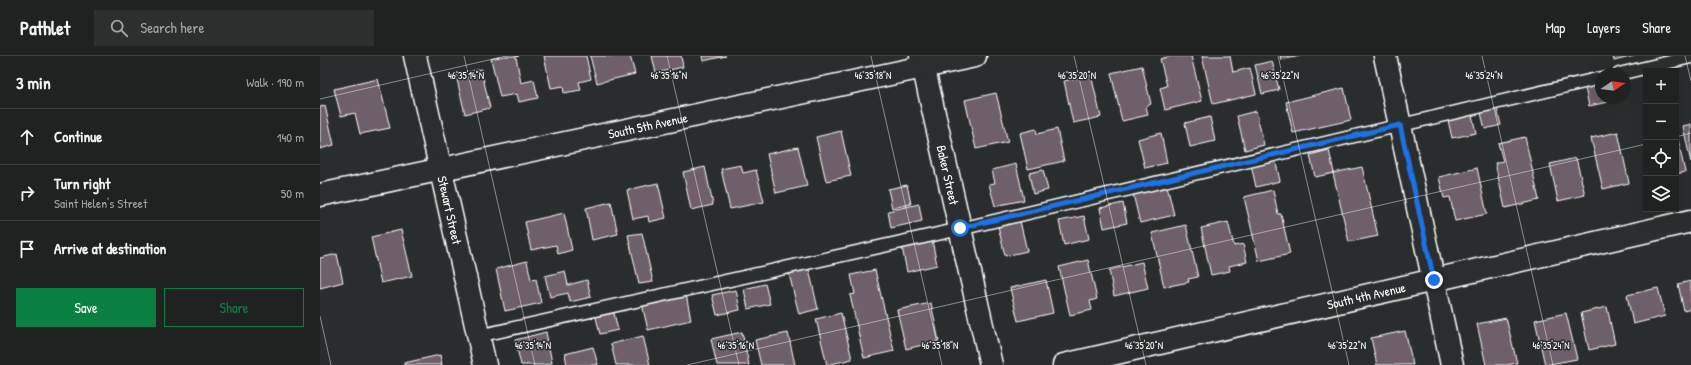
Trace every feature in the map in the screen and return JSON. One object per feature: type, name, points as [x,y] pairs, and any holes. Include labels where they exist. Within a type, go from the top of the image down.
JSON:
[{"type":"street","name":"Stewart Street","points":[[415,56],[484,365]]},
{"type":"street","name":"South 5th Avenue","points":[[320,195],[440,170],[922,62],[975,56]]},
{"type":"street","points":[[1385,56],[1452,365]]},
{"type":"street","name":"Baker Street","points":[[922,62],[991,365]]},
{"type":"street","name":"South 4th Avenue","points":[[1064,365],[1691,221]]},
{"type":"lane","points":[[1631,71],[1691,57]]},
{"type":"lane","points":[[478,336],[960,228],[1595,79]]},
{"type":"building","points":[[504,56],[519,56],[516,57],[521,83],[534,80],[538,98],[519,102],[517,94],[500,97],[491,59]]},
{"type":"building","points":[[544,56],[586,56],[591,79],[579,82],[581,90],[564,93],[563,86],[551,88]]},
{"type":"building","points":[[590,56],[630,56],[635,74],[597,83]]},
{"type":"building","points":[[652,56],[681,56],[683,67],[656,73]]},
{"type":"building","points":[[702,56],[726,56],[703,61]]},
{"type":"building","points":[[1171,56],[1191,56],[1202,101],[1165,110],[1160,88],[1167,86],[1160,59]]},
{"type":"building","points":[[1202,56],[1230,56],[1233,72],[1250,68],[1256,94],[1213,104]]},
{"type":"building","points":[[1280,56],[1300,56],[1281,60]]},
{"type":"building","points":[[1613,56],[1634,56],[1614,61]]},
{"type":"building","points":[[1272,61],[1279,90],[1262,94],[1255,65]]},
{"type":"building","points":[[1142,66],[1151,104],[1146,106],[1148,115],[1122,121],[1111,73]]},
{"type":"building","points":[[481,69],[490,108],[465,114],[456,75]]},
{"type":"building","points":[[1091,75],[1101,117],[1073,123],[1064,81]]},
{"type":"building","points":[[378,79],[390,128],[360,134],[355,113],[341,116],[334,89]]},
{"type":"building","points":[[1595,86],[1595,104],[1598,104],[1589,106],[1585,88]]},
{"type":"building","points":[[1344,88],[1351,120],[1293,133],[1286,102]]},
{"type":"building","points":[[996,93],[1008,142],[976,149],[965,100]]},
{"type":"building","points":[[325,106],[334,145],[320,149],[320,107]]},
{"type":"building","points":[[1497,109],[1501,125],[1485,129],[1481,113]]},
{"type":"building","points":[[1256,111],[1264,145],[1245,150],[1237,116]]},
{"type":"building","points":[[1472,115],[1476,133],[1452,138],[1448,120]]},
{"type":"building","points":[[1210,117],[1215,141],[1190,147],[1185,123]]},
{"type":"building","points":[[1691,124],[1691,163],[1683,126]]},
{"type":"building","points":[[1036,129],[1037,134],[1057,129],[1064,161],[1028,169],[1020,133]]},
{"type":"building","points":[[841,131],[851,176],[826,181],[816,137]]},
{"type":"building","points":[[1618,132],[1629,183],[1603,189],[1591,138]]},
{"type":"building","points":[[1161,133],[1167,163],[1145,168],[1138,139]]},
{"type":"building","points":[[1525,137],[1539,200],[1505,208],[1495,163],[1503,161],[1498,143]]},
{"type":"building","points":[[1679,145],[1685,172],[1679,173]]},
{"type":"building","points":[[798,147],[807,186],[776,193],[767,154]]},
{"type":"building","points":[[1329,150],[1334,173],[1315,177],[1310,155]]},
{"type":"building","points":[[1576,158],[1585,195],[1558,201],[1550,164]]},
{"type":"building","points":[[1275,159],[1280,181],[1256,187],[1251,165]]},
{"type":"building","points":[[1016,164],[1024,200],[995,206],[989,184],[995,183],[992,170]]},
{"type":"building","points":[[741,165],[743,173],[756,170],[764,202],[730,209],[721,169]]},
{"type":"building","points":[[705,167],[713,205],[691,210],[683,172]]},
{"type":"building","points":[[1362,167],[1378,236],[1349,242],[1333,173]]},
{"type":"building","points":[[1477,168],[1487,214],[1455,221],[1450,197],[1444,198],[1439,177]]},
{"type":"building","points":[[1043,170],[1048,190],[1033,194],[1029,173]]},
{"type":"building","points":[[658,183],[666,218],[649,222],[648,216],[633,219],[627,190]]},
{"type":"building","points":[[907,185],[911,204],[892,208],[888,189]]},
{"type":"building","points":[[1167,186],[1174,215],[1140,223],[1133,194]]},
{"type":"building","points":[[1273,190],[1278,214],[1281,214],[1290,254],[1259,261],[1244,197]]},
{"type":"building","points":[[611,202],[618,234],[592,240],[586,208]]},
{"type":"building","points":[[1123,203],[1127,223],[1104,228],[1100,208]]},
{"type":"building","points":[[919,204],[922,221],[891,228],[888,211]]},
{"type":"building","points":[[564,213],[572,250],[558,254],[556,245],[531,250],[525,222]]},
{"type":"building","points":[[1084,216],[1089,239],[1064,245],[1059,221]]},
{"type":"building","points":[[1020,221],[1027,251],[1005,256],[998,226]]},
{"type":"building","points":[[1228,222],[1234,246],[1243,244],[1247,262],[1229,266],[1230,271],[1211,275],[1201,228]]},
{"type":"building","points":[[1186,225],[1198,277],[1188,279],[1189,282],[1164,287],[1152,233]]},
{"type":"building","points":[[401,230],[412,276],[381,283],[371,237]]},
{"type":"building","points":[[642,233],[653,282],[639,284],[628,235]]},
{"type":"building","points":[[932,240],[937,265],[907,272],[902,247]]},
{"type":"building","points":[[337,254],[343,282],[320,288],[320,258]]},
{"type":"building","points":[[1088,260],[1097,299],[1090,301],[1092,310],[1070,315],[1059,267]]},
{"type":"building","points":[[527,261],[531,280],[536,279],[541,303],[505,311],[496,269]]},
{"type":"building","points":[[1142,262],[1148,288],[1114,296],[1109,270]]},
{"type":"building","points":[[809,269],[818,309],[799,314],[789,274]]},
{"type":"building","points":[[875,270],[894,351],[864,358],[850,295],[855,294],[851,275]]},
{"type":"building","points":[[565,271],[568,285],[587,280],[591,297],[570,302],[568,293],[550,297],[545,276]]},
{"type":"building","points":[[1046,280],[1053,313],[1018,321],[1010,288]]},
{"type":"building","points":[[1691,281],[1691,309],[1684,311],[1678,284]]},
{"type":"building","points":[[765,284],[770,304],[748,309],[744,289]]},
{"type":"building","points":[[1658,288],[1665,316],[1633,324],[1627,295]]},
{"type":"building","points":[[736,290],[740,310],[717,315],[712,295]]},
{"type":"building","points":[[686,294],[691,320],[648,330],[642,304]]},
{"type":"building","points":[[931,303],[939,341],[906,349],[897,310]]},
{"type":"building","points":[[1607,307],[1615,344],[1589,350],[1581,313]]},
{"type":"building","points":[[613,309],[618,330],[600,334],[595,313]]},
{"type":"building","points":[[841,313],[852,359],[827,365],[816,319]]},
{"type":"building","points":[[1566,313],[1577,359],[1545,365],[1535,320]]},
{"type":"building","points":[[1506,318],[1517,363],[1506,365],[1486,365],[1477,324]]},
{"type":"building","points":[[1405,331],[1413,365],[1377,365],[1371,338]]},
{"type":"building","points":[[546,332],[552,363],[543,365],[521,365],[515,340]]},
{"type":"building","points":[[742,332],[749,365],[717,365],[711,339]]},
{"type":"building","points":[[788,333],[795,365],[761,365],[755,340]]},
{"type":"building","points":[[643,336],[650,365],[616,365],[611,344]]},
{"type":"building","points":[[593,347],[598,365],[567,365],[565,354]]},
{"type":"building","points":[[440,355],[442,365],[404,365],[404,363]]},
{"type":"route","points":[[960,228],[1400,125],[1434,280]]}]
